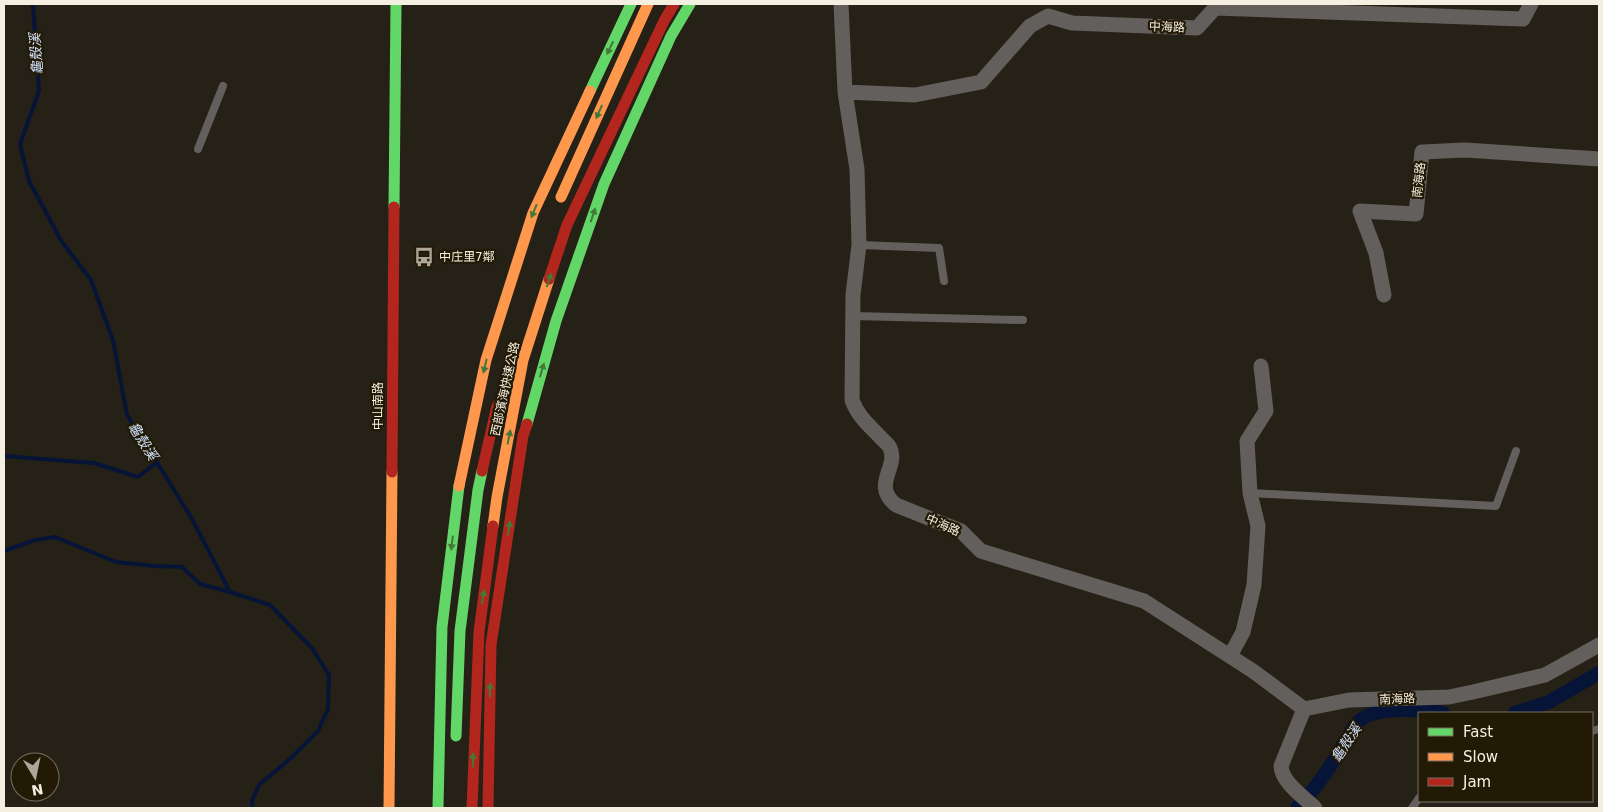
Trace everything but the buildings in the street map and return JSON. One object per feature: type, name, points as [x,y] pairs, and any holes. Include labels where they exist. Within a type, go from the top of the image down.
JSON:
[{"type":"main road","name":"中山南路","points":[[389,808],[396,4]]},
{"type":"main road","points":[[438,808],[442,627],[458,490],[486,360],[533,213],[631,4]]},
{"type":"main road","points":[[556,209],[648,4]]},
{"type":"main road","name":"西部濱海快速公路","points":[[472,808],[479,632],[497,497],[523,360],[567,225],[664,21],[674,4]]},
{"type":"main road","points":[[488,808],[492,645],[523,436],[556,321],[604,184],[671,36],[690,4]]},
{"type":"main road","name":"西部濱海快速公路","points":[[456,746],[460,631],[478,490],[500,396]]},
{"type":"street","name":"中海路","points":[[841,4],[846,92],[857,169],[859,245],[853,295],[852,400],[856,411],[890,448],[891,457],[885,487],[889,499],[896,505],[961,531],[981,551],[1144,600],[1276,687],[1304,709]]},
{"type":"street","name":"中海路","points":[[846,92],[915,95],[981,82],[1030,26],[1048,16],[1072,23],[1197,28],[1215,8],[1523,19],[1531,4]]},
{"type":"street","name":"南海路","points":[[1384,295],[1376,253],[1360,211],[1416,214],[1422,152],[1465,150],[1599,159]]},
{"type":"street","points":[[1230,656],[1243,632],[1254,585],[1258,526],[1250,493],[1248,441],[1266,411],[1261,366]]},
{"type":"street","name":"南海路","points":[[1304,709],[1349,700],[1449,697],[1473,692],[1545,675],[1599,645]]},
{"type":"street","points":[[1304,709],[1281,766],[1286,781],[1316,808]]},
{"type":"lane","points":[[198,149],[223,86]]},
{"type":"lane","points":[[859,245],[939,248],[944,281]]},
{"type":"lane","points":[[853,316],[1023,320]]},
{"type":"lane","points":[[1250,493],[1496,506],[1516,451]]},
{"type":"waterway","name":"龜殼溪","points":[[33,4],[39,91],[20,144],[29,181],[62,242],[91,280],[113,340],[127,415],[191,517],[230,592],[270,605],[312,648],[329,675],[328,709],[318,731],[292,757],[259,785],[252,801],[253,808]]},
{"type":"waterway","points":[[4,456],[94,463],[138,477],[156,463]]},
{"type":"waterway","points":[[4,551],[35,540],[55,537],[116,562],[182,567],[200,584],[230,592]]},
{"type":"waterway","name":"龜殼溪","points":[[1518,712],[1549,702],[1599,673]]},
{"type":"waterway","name":"龜殼溪","points":[[1297,808],[1325,774],[1354,726],[1364,717],[1374,713],[1398,710],[1433,712]]},
{"type":"traffic: fast","points":[[394,207],[396,4]]},
{"type":"traffic: fast","points":[[590,91],[631,4]]},
{"type":"traffic: fast","points":[[527,424],[556,321],[604,184],[671,36],[690,4]]},
{"type":"traffic: fast","points":[[456,736],[460,631],[482,471]]},
{"type":"traffic: fast","points":[[438,808],[442,627],[459,486]]},
{"type":"traffic: slow","points":[[561,197],[648,4]]},
{"type":"traffic: slow","points":[[459,486],[486,360],[533,213],[590,91]]},
{"type":"traffic: slow","points":[[493,526],[523,360],[549,279]]},
{"type":"traffic: slow","points":[[389,808],[392,472]]},
{"type":"traffic: jam","points":[[549,279],[567,225],[664,21],[674,4]]},
{"type":"traffic: jam","points":[[392,472],[394,207]]},
{"type":"traffic: jam","points":[[482,471],[497,406]]},
{"type":"traffic: jam","points":[[488,808],[491,645],[523,436],[527,424]]},
{"type":"traffic: jam","points":[[472,808],[479,632],[493,526]]},
{"type":"place","name":"中庄里7鄰","points":[[424,257]]}]
